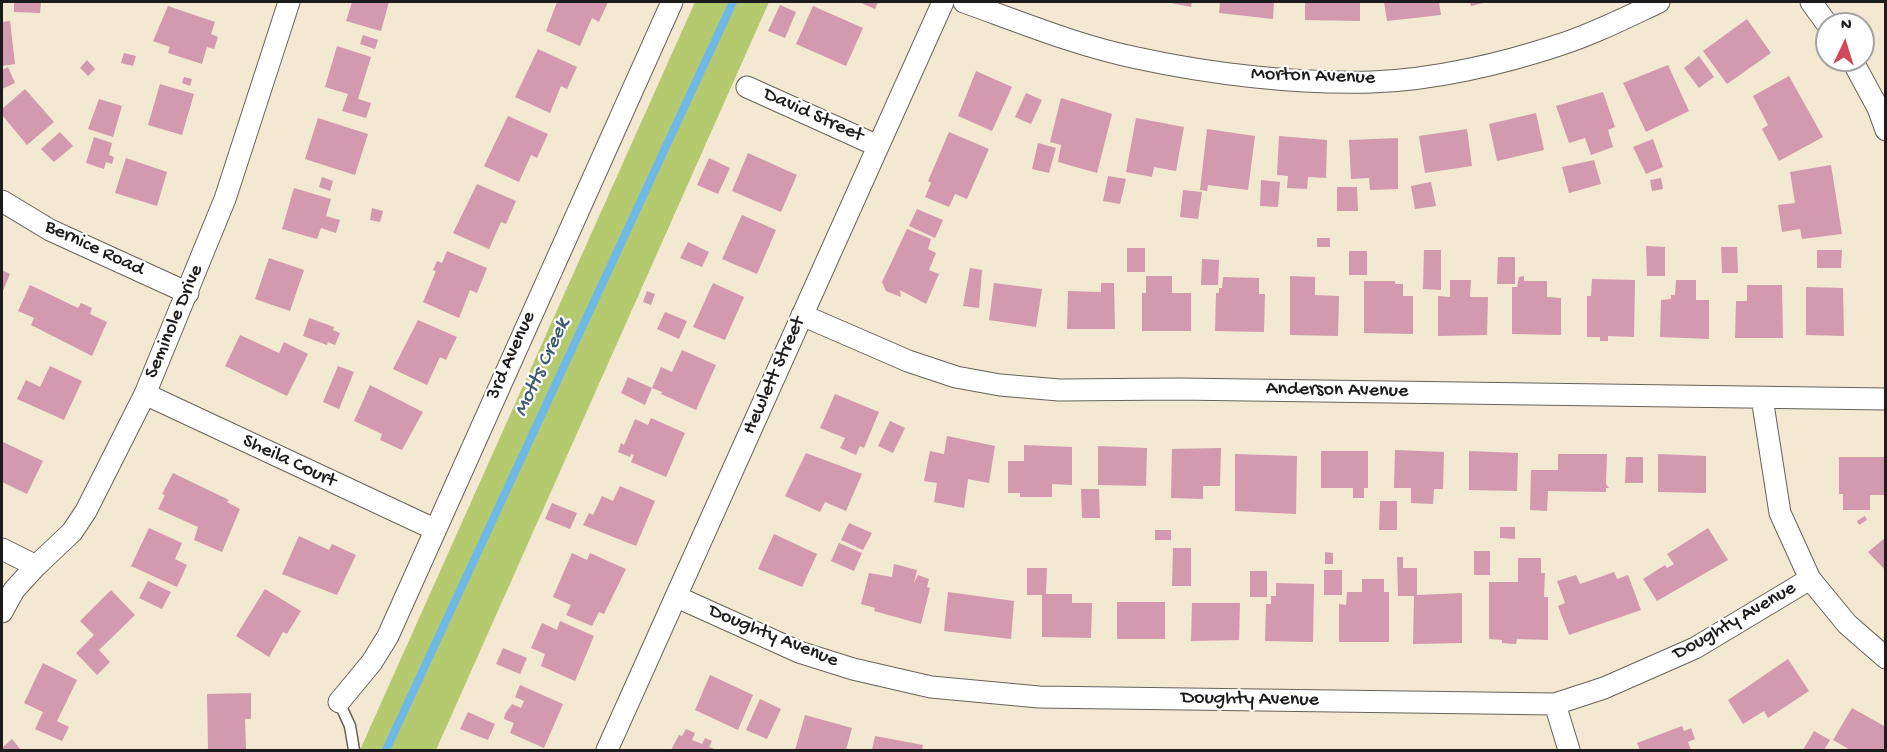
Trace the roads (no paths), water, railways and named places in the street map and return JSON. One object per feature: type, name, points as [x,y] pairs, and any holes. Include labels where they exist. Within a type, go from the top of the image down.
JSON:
[{"type":"street","name":"Seminole Drive","points":[[2,612],[14,590],[72,532],[86,511],[145,394],[225,199],[289,2]]},
{"type":"street","name":"3rd Avenue","points":[[339,702],[372,662],[388,636],[672,2]]},
{"type":"street","name":"Hewlett Street","points":[[607,750],[944,2]]},
{"type":"street","name":"Morton Avenue","points":[[964,2],[1044,30],[1136,58],[1259,77],[1372,82],[1447,74],[1558,46],[1609,26],[1659,2]]},
{"type":"street","points":[[1858,72],[1878,108],[1886,130]]},
{"type":"street","name":"David Street","points":[[747,87],[878,146]]},
{"type":"street","name":"Bernice Road","points":[[2,201],[50,230],[188,293]]},
{"type":"street","name":"Anderson Avenue","points":[[802,315],[908,361],[956,377],[1000,385],[1059,390],[1178,389],[1886,399]]},
{"type":"street","name":"Sheila Court","points":[[145,394],[434,530]]},
{"type":"street","points":[[1762,398],[1780,513],[1810,579],[1847,624],[1886,658]]},
{"type":"street","points":[[2,549],[36,566]]},
{"type":"street","name":"Doughty Avenue","points":[[677,597],[799,652],[853,669],[931,687],[1039,697],[1555,704],[1637,675],[1695,648],[1810,579]]},
{"type":"street","points":[[1555,704],[1569,750]]},
{"type":"lane","points":[[339,702],[350,726],[354,750]]},
{"type":"waterway","name":"Motts Creek","points":[[386,750],[733,2]]}]
